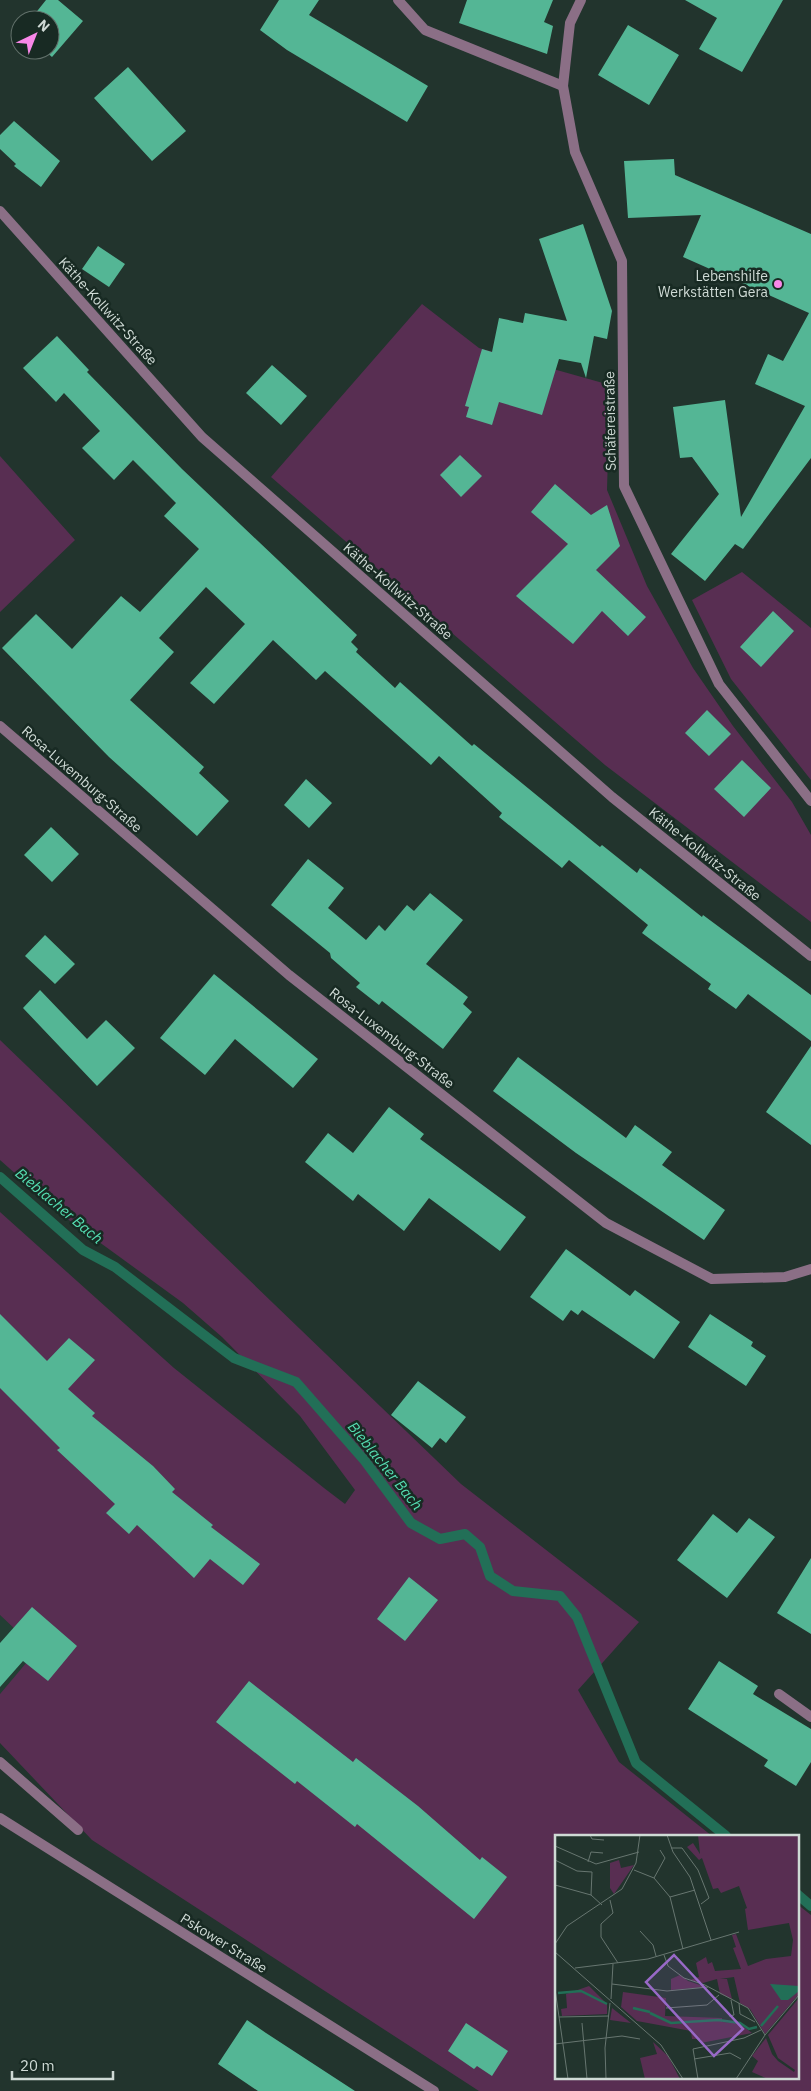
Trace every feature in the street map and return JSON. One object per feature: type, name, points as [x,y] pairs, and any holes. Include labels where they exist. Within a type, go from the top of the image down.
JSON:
[{"type":"street","points":[[398,0],[425,30],[563,86]]},
{"type":"street","name":"Schäfereistraße","points":[[581,0],[570,23],[563,86],[575,152],[622,261],[624,486],[719,684],[811,801]]},
{"type":"street","name":"Käthe-Kollwitz-Straße","points":[[0,211],[202,437],[612,797],[811,956]]},
{"type":"street","name":"Rosa-Luxemburg-Straße","points":[[0,726],[290,975],[606,1223],[712,1279],[784,1277],[811,1269]]},
{"type":"street","points":[[779,1694],[811,1717]]},
{"type":"street","points":[[0,1762],[78,1830]]},
{"type":"street","name":"Pskower Straße","points":[[0,1818],[434,2091]]},
{"type":"shaded area","points":[[422,304],[479,348],[610,385],[607,490],[647,586],[693,668],[733,726],[792,802],[811,835],[811,922],[605,765],[271,477]]},
{"type":"shaded area","points":[[0,456],[75,540],[0,612]]},
{"type":"shaded area","points":[[742,572],[811,628],[811,780],[731,679],[692,600]]},
{"type":"shaded area","points":[[0,1040],[461,1484],[639,1622],[578,1690],[619,1762],[711,1835],[555,1835],[555,2078],[798,2078],[798,1905],[811,1915],[811,2091],[479,2091],[92,1840],[0,1743],[0,1694],[37,1650],[0,1615],[0,1212],[174,1368],[324,1488],[345,1504],[355,1490],[300,1416],[222,1337],[183,1303],[62,1215],[0,1160]]},
{"type":"shaded area","points":[[0,1615],[38,1650],[0,1694]]},
{"type":"building","points":[[46,0],[58,0],[83,21],[60,48],[60,10],[38,10]]},
{"type":"building","points":[[279,0],[319,0],[309,15],[428,86],[407,122],[287,50],[260,30]]},
{"type":"building","points":[[467,0],[553,0],[544,22],[553,26],[547,54],[459,23]]},
{"type":"building","points":[[685,0],[783,0],[742,72],[699,49],[717,18]]},
{"type":"building","points":[[628,25],[679,55],[649,105],[598,75]]},
{"type":"building","points":[[128,67],[186,131],[152,161],[94,98]]},
{"type":"building","points":[[14,121],[60,161],[41,187],[14,166],[16,164],[0,149],[0,135]]},
{"type":"building","points":[[674,159],[675,175],[811,234],[811,458],[743,549],[735,544],[705,581],[671,554],[719,494],[692,457],[680,458],[673,407],[725,400],[741,517],[805,406],[755,384],[768,354],[783,361],[809,313],[683,257],[701,215],[628,218],[624,161]]},
{"type":"building","points":[[583,224],[612,311],[607,339],[594,336],[586,378],[581,363],[559,359],[542,415],[499,402],[492,425],[466,417],[469,407],[465,406],[482,349],[492,352],[499,318],[523,323],[525,313],[567,321],[539,239]]},
{"type":"building","points":[[98,246],[125,264],[109,287],[82,269]]},
{"type":"building","points":[[57,336],[89,370],[87,372],[182,469],[357,635],[351,642],[358,649],[356,652],[395,688],[400,682],[472,746],[474,744],[600,847],[602,845],[637,873],[640,868],[702,917],[703,915],[811,995],[811,1041],[748,994],[736,1009],[708,989],[711,984],[642,933],[648,925],[569,860],[562,868],[499,817],[502,813],[439,756],[431,765],[325,671],[316,680],[273,640],[214,704],[190,683],[245,624],[206,587],[159,638],[174,652],[130,700],[204,767],[199,773],[229,801],[197,836],[109,757],[2,648],[36,614],[72,649],[121,596],[140,612],[199,549],[164,516],[176,503],[133,460],[114,480],[82,448],[100,431],[64,393],[56,402],[23,368]]},
{"type":"building","points":[[272,365],[307,396],[281,425],[246,393]]},
{"type":"building","points":[[460,455],[482,476],[461,497],[440,475]]},
{"type":"building","points":[[555,484],[591,515],[607,505],[620,546],[596,570],[646,617],[628,636],[602,611],[573,644],[516,596],[568,544],[531,512]]},
{"type":"building","points":[[773,611],[794,631],[761,667],[740,647]]},
{"type":"building","points":[[707,710],[731,734],[709,756],[685,733]]},
{"type":"building","points":[[742,760],[771,788],[744,817],[714,789]]},
{"type":"building","points":[[306,779],[332,803],[309,828],[284,805]]},
{"type":"building","points":[[51,827],[79,854],[52,882],[24,855]]},
{"type":"building","points":[[308,859],[344,888],[328,908],[366,940],[379,925],[385,931],[407,905],[414,911],[430,893],[463,920],[426,964],[468,997],[463,1004],[472,1012],[443,1049],[382,1001],[379,1005],[356,987],[360,983],[331,958],[330,953],[271,905]]},
{"type":"building","points":[[45,935],[75,964],[55,984],[25,956]]},
{"type":"building","points":[[214,974],[318,1059],[293,1088],[235,1039],[205,1075],[160,1038]]},
{"type":"building","points":[[40,990],[87,1039],[106,1020],[135,1048],[97,1086],[23,1008]]},
{"type":"building","points":[[811,1046],[811,1145],[766,1112]]},
{"type":"building","points":[[518,1057],[626,1138],[635,1125],[672,1152],[662,1165],[725,1210],[704,1240],[576,1153],[493,1091]]},
{"type":"building","points":[[389,1107],[424,1134],[420,1139],[526,1217],[500,1251],[429,1198],[404,1231],[358,1194],[353,1201],[305,1162],[328,1133],[353,1153]]},
{"type":"building","points":[[566,1249],[630,1296],[635,1290],[680,1322],[654,1359],[582,1310],[578,1315],[571,1310],[563,1321],[530,1297]]},
{"type":"building","points":[[0,1314],[47,1361],[69,1338],[95,1360],[68,1389],[95,1413],[92,1416],[153,1466],[175,1489],[172,1492],[213,1525],[211,1527],[260,1564],[243,1585],[210,1559],[194,1578],[137,1525],[129,1534],[106,1513],[115,1504],[57,1450],[60,1448],[0,1388]]},
{"type":"building","points":[[710,1314],[753,1342],[751,1346],[766,1356],[746,1386],[688,1347]]},
{"type":"building","points":[[418,1381],[466,1417],[446,1443],[440,1438],[432,1448],[391,1415]]},
{"type":"building","points":[[713,1514],[737,1533],[749,1518],[775,1537],[727,1598],[677,1560]]},
{"type":"building","points":[[811,1558],[811,1634],[777,1613]]},
{"type":"building","points":[[409,1577],[438,1600],[405,1641],[377,1619]]},
{"type":"building","points":[[32,1607],[77,1646],[48,1681],[23,1661],[0,1687],[0,1643]]},
{"type":"building","points":[[719,1661],[758,1686],[753,1694],[811,1729],[811,1762],[796,1786],[764,1766],[768,1760],[688,1709]]},
{"type":"building","points":[[249,1681],[353,1762],[356,1758],[418,1806],[480,1860],[482,1857],[507,1877],[474,1919],[357,1824],[355,1827],[297,1781],[295,1784],[216,1722]]},
{"type":"building","points":[[247,2020],[355,2091],[258,2091],[218,2064]]},
{"type":"building","points":[[466,2023],[508,2051],[492,2076],[477,2066],[474,2069],[448,2051]]},
{"type":"waterway","name":"Bieblacher Bach","points":[[0,1177],[83,1250],[115,1267],[234,1358],[296,1382],[365,1461],[411,1523],[440,1539],[465,1534],[480,1547],[490,1576],[513,1591],[560,1596],[577,1617],[636,1763],[725,1835]]},
{"type":"waterway","name":"Bieblacher Bach","points":[[798,1895],[811,1906]]},
{"type":"place","name":"Lebenshilfe Werkstätten Gera","points":[[778,284]]}]
